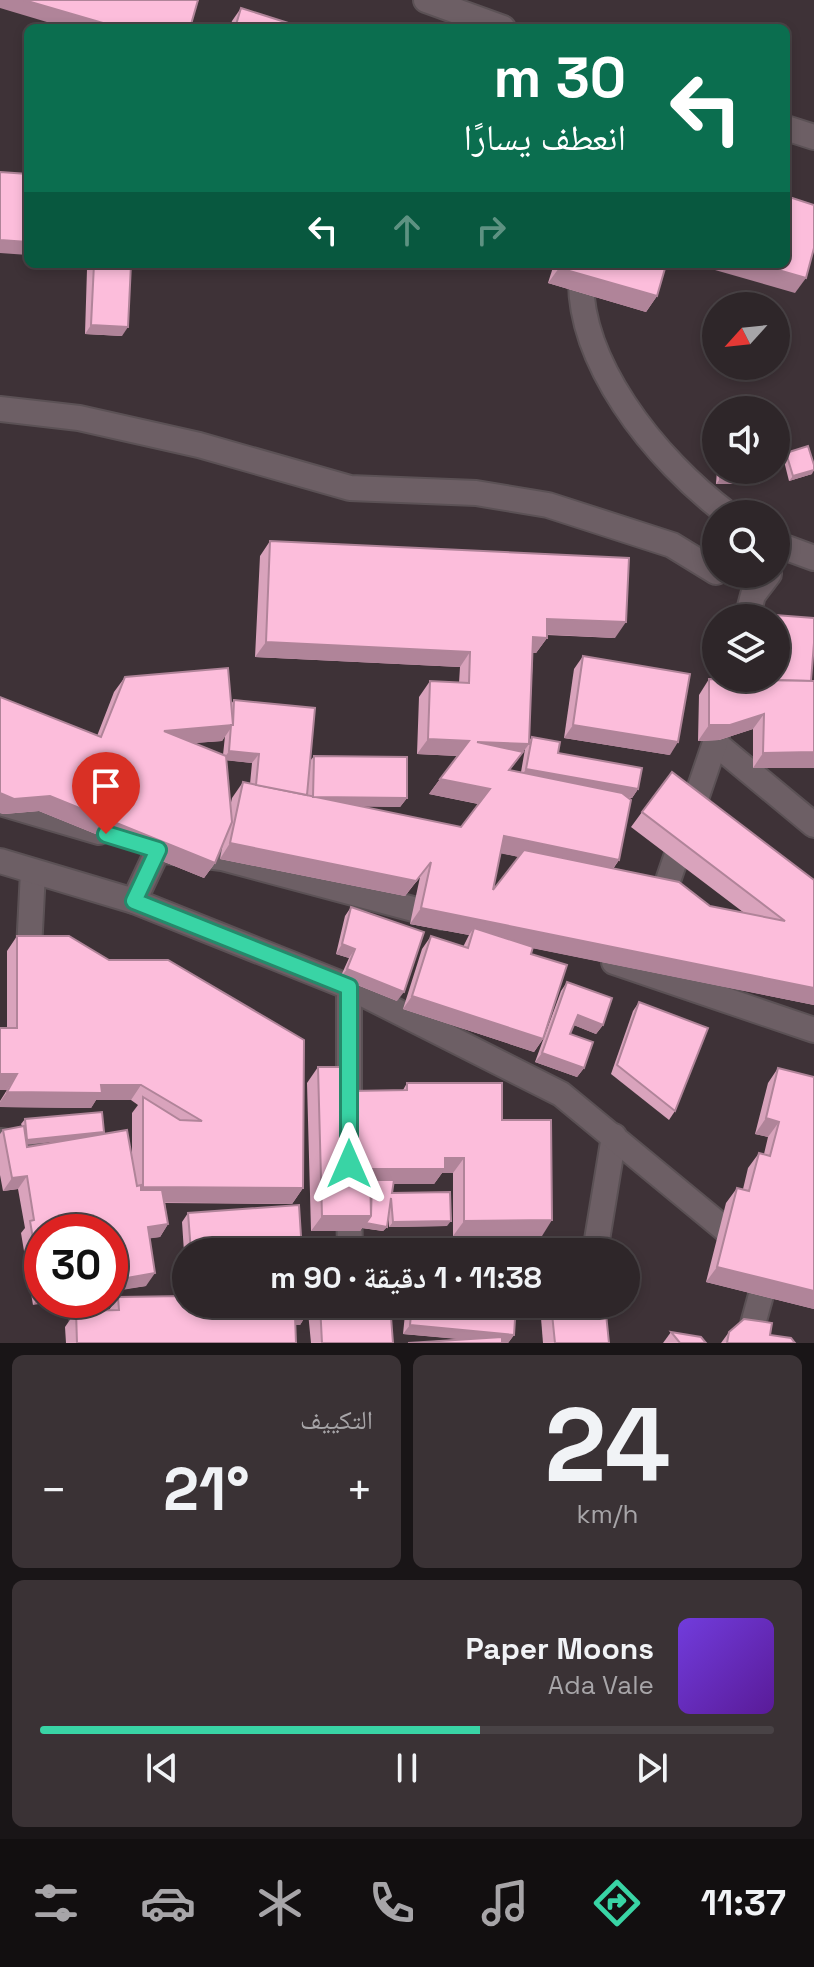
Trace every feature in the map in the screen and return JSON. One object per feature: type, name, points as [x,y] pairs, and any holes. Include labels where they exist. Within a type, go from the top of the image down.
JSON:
[{"type":"street","points":[[426,0],[492,24]]},
{"type":"street","points":[[790,129],[814,137]]},
{"type":"street","points":[[582,268],[579,293],[608,380],[660,456],[712,500]]},
{"type":"street","points":[[0,409],[79,418],[184,441],[350,488],[476,493],[548,505],[672,545],[702,563]]},
{"type":"street","points":[[790,554],[814,558]]},
{"type":"street","points":[[733,588],[748,604]]},
{"type":"street","points":[[642,954],[715,743],[728,692]]},
{"type":"street","points":[[715,743],[814,825]]},
{"type":"street","points":[[0,803],[158,850],[222,858],[468,924]]},
{"type":"street","points":[[134,901],[158,850]]},
{"type":"street","points":[[0,861],[134,901],[349,987],[561,1094],[769,1266],[792,1277]]},
{"type":"street","points":[[27,993],[33,872]]},
{"type":"street","points":[[591,956],[642,954],[814,1030]]},
{"type":"street","points":[[349,987],[349,1127]]},
{"type":"street","points":[[33,1115],[34,1145],[42,1174]]},
{"type":"street","points":[[597,1238],[614,1136]]},
{"type":"street","points":[[0,1141],[34,1145]]},
{"type":"street","points":[[349,1174],[350,1238]]},
{"type":"street","points":[[753,1343],[753,1324],[769,1266]]},
{"type":"street","points":[[82,1318],[88,1343]]},
{"type":"building","points":[[24,0],[198,0],[191,24],[106,24]]},
{"type":"building","points":[[241,8],[291,24],[236,24]]},
{"type":"building","points":[[0,172],[24,174],[24,242],[0,240]]},
{"type":"building","points":[[790,197],[814,205],[814,248],[806,278],[772,268],[790,268]]},
{"type":"building","points":[[94,268],[131,268],[128,327],[91,325]]},
{"type":"building","points":[[559,268],[665,268],[657,296]]},
{"type":"building","points":[[808,446],[814,470],[793,476],[790,452]]},
{"type":"building","points":[[270,541],[629,558],[626,622],[547,619],[547,638],[533,637],[529,744],[477,742],[523,752],[509,770],[622,793],[631,800],[619,860],[504,836],[493,890],[524,850],[679,882],[710,906],[785,921],[642,812],[672,772],[814,880],[814,988],[421,908],[431,862],[416,881],[230,843],[243,782],[461,827],[490,789],[440,779],[469,741],[428,739],[430,681],[469,683],[470,652],[266,642]]},
{"type":"building","points":[[790,616],[814,618],[811,681],[790,680]]},
{"type":"building","points":[[583,656],[690,674],[678,742],[573,725]]},
{"type":"building","points":[[228,668],[233,725],[164,731],[226,756],[232,822],[215,863],[50,796],[14,799],[0,793],[0,697],[101,737],[125,677]]},
{"type":"building","points":[[790,681],[814,681],[814,752],[763,753],[764,714],[730,725],[709,725],[709,692],[790,692]]},
{"type":"building","points":[[234,700],[315,708],[307,795],[256,785],[259,754],[229,751]]},
{"type":"building","points":[[532,737],[560,742],[558,753],[642,768],[638,789],[526,769]]},
{"type":"building","points":[[314,756],[407,757],[407,798],[313,797]]},
{"type":"building","points":[[351,907],[424,932],[404,992],[347,969],[355,949],[342,944]]},
{"type":"building","points":[[474,928],[533,947],[531,954],[567,965],[543,1039],[412,996],[431,936],[468,948]]},
{"type":"building","points":[[17,936],[69,936],[109,960],[168,960],[304,1040],[303,1188],[143,1187],[143,1097],[180,1120],[202,1121],[141,1085],[101,1085],[102,1093],[7,1092],[17,1074],[0,1074],[0,1028],[17,1028]]},
{"type":"building","points":[[567,982],[612,998],[603,1025],[578,1015],[570,1034],[593,1042],[584,1068],[542,1053]]},
{"type":"building","points":[[639,1002],[708,1028],[675,1111],[617,1065]]},
{"type":"building","points":[[318,1067],[352,1067],[352,1091],[407,1090],[407,1083],[502,1083],[502,1120],[551,1120],[552,1220],[464,1221],[464,1158],[445,1158],[445,1169],[370,1169],[371,1216],[322,1216]]},
{"type":"building","points":[[778,1068],[814,1077],[814,1291],[717,1267],[737,1188],[749,1191],[759,1153],[770,1156],[779,1122],[766,1118]]},
{"type":"building","points":[[102,1112],[104,1132],[27,1140],[25,1119]]},
{"type":"building","points":[[24,1126],[27,1147],[127,1130],[137,1186],[141,1185],[141,1190],[162,1190],[168,1224],[148,1227],[155,1273],[128,1278],[128,1214],[33,1214],[27,1176],[12,1178],[3,1130]]},
{"type":"building","points":[[372,1180],[394,1180],[392,1193],[450,1192],[451,1221],[393,1222],[391,1198],[387,1227],[366,1223],[371,1216]]},
{"type":"building","points":[[299,1205],[301,1238],[190,1238],[188,1213]]},
{"type":"building","points":[[172,1296],[172,1318],[295,1318],[296,1343],[77,1343],[76,1318],[128,1318],[128,1297]]},
{"type":"building","points":[[321,1318],[391,1318],[393,1343],[322,1343]]},
{"type":"building","points":[[411,1318],[515,1318],[514,1335],[410,1325]]},
{"type":"building","points":[[552,1318],[606,1318],[609,1343],[555,1343]]},
{"type":"building","points":[[744,1319],[772,1323],[770,1335],[791,1338],[795,1343],[727,1343],[729,1332]]},
{"type":"building","points":[[671,1332],[701,1337],[706,1343],[680,1343]]},
{"type":"building","points":[[502,1337],[502,1343],[408,1343]]},
{"type":"route","points":[[106,834],[158,850],[134,901],[349,987],[349,1164]]}]
